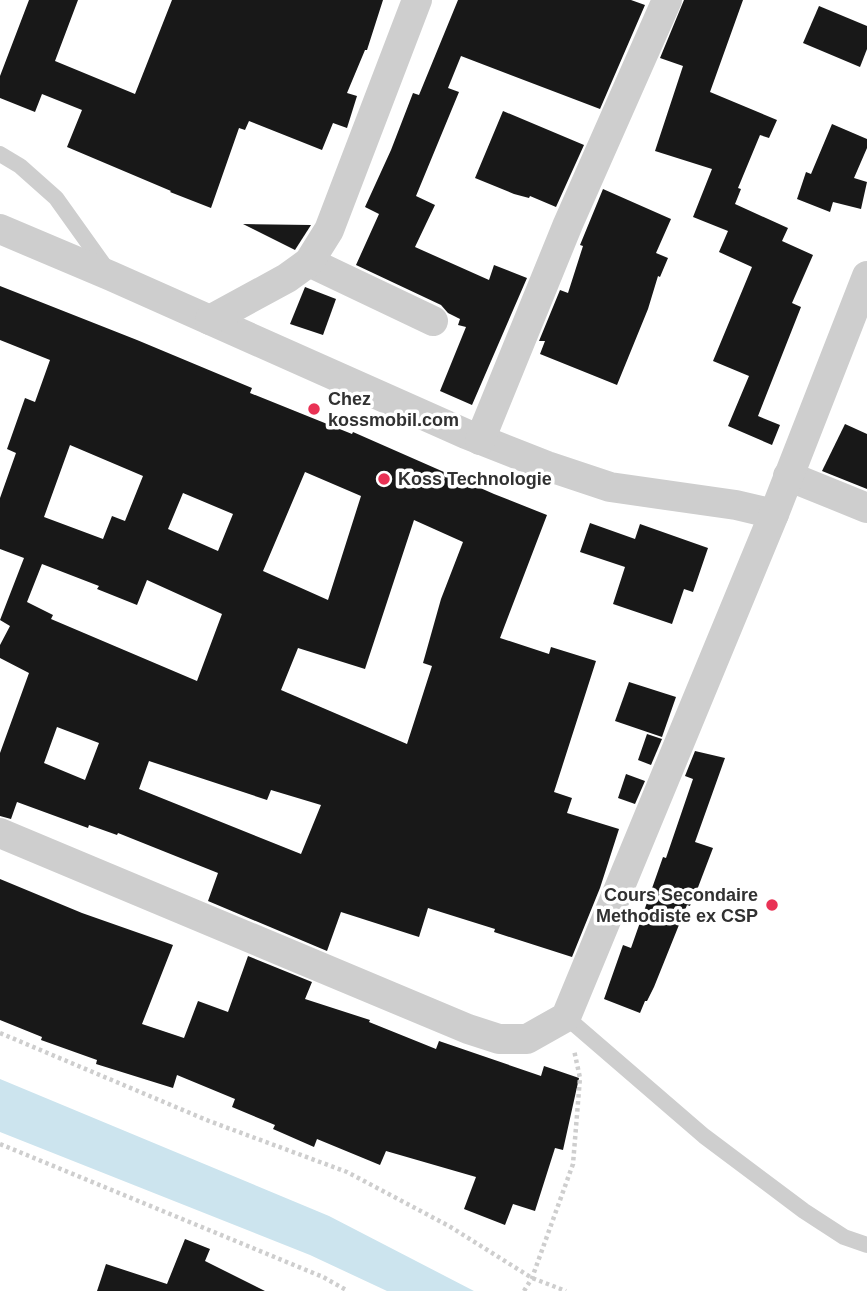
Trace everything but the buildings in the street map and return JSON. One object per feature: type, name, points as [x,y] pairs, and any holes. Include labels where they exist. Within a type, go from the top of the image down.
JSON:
[{"type":"street","points":[[210,320],[287,278],[309,262],[329,230],[417,0]]},
{"type":"street","points":[[480,440],[568,224],[667,0]]},
{"type":"street","points":[[0,229],[480,440],[547,466],[610,488],[736,505],[774,513]]},
{"type":"street","points":[[309,262],[433,321]]},
{"type":"street","points":[[0,833],[468,1029],[499,1039],[527,1039],[555,1023],[774,513],[867,276]]},
{"type":"street","points":[[788,476],[867,508]]},
{"type":"lane","points":[[0,154],[20,166],[56,198],[111,276]]},
{"type":"lane","points":[[555,1023],[804,1211],[844,1237],[867,1245]]},
{"type":"path","points":[[524,1291],[532,1278],[573,1164],[580,1078],[572,1045],[555,1023]]},
{"type":"path","points":[[0,1033],[209,1121],[347,1172],[449,1226],[532,1278],[566,1291]]},
{"type":"path","points":[[0,1144],[323,1277],[348,1291]]},
{"type":"water","points":[[0,1079],[329,1216],[474,1291],[387,1291],[310,1255],[0,1132]]},
{"type":"place","name":"Chez kossmobil.com","points":[[314,409]]},
{"type":"place","name":"Koss Technologie","points":[[384,479]]},
{"type":"place","name":"Cours Secondaire Methodiste ex CSP","points":[[772,905]]}]
